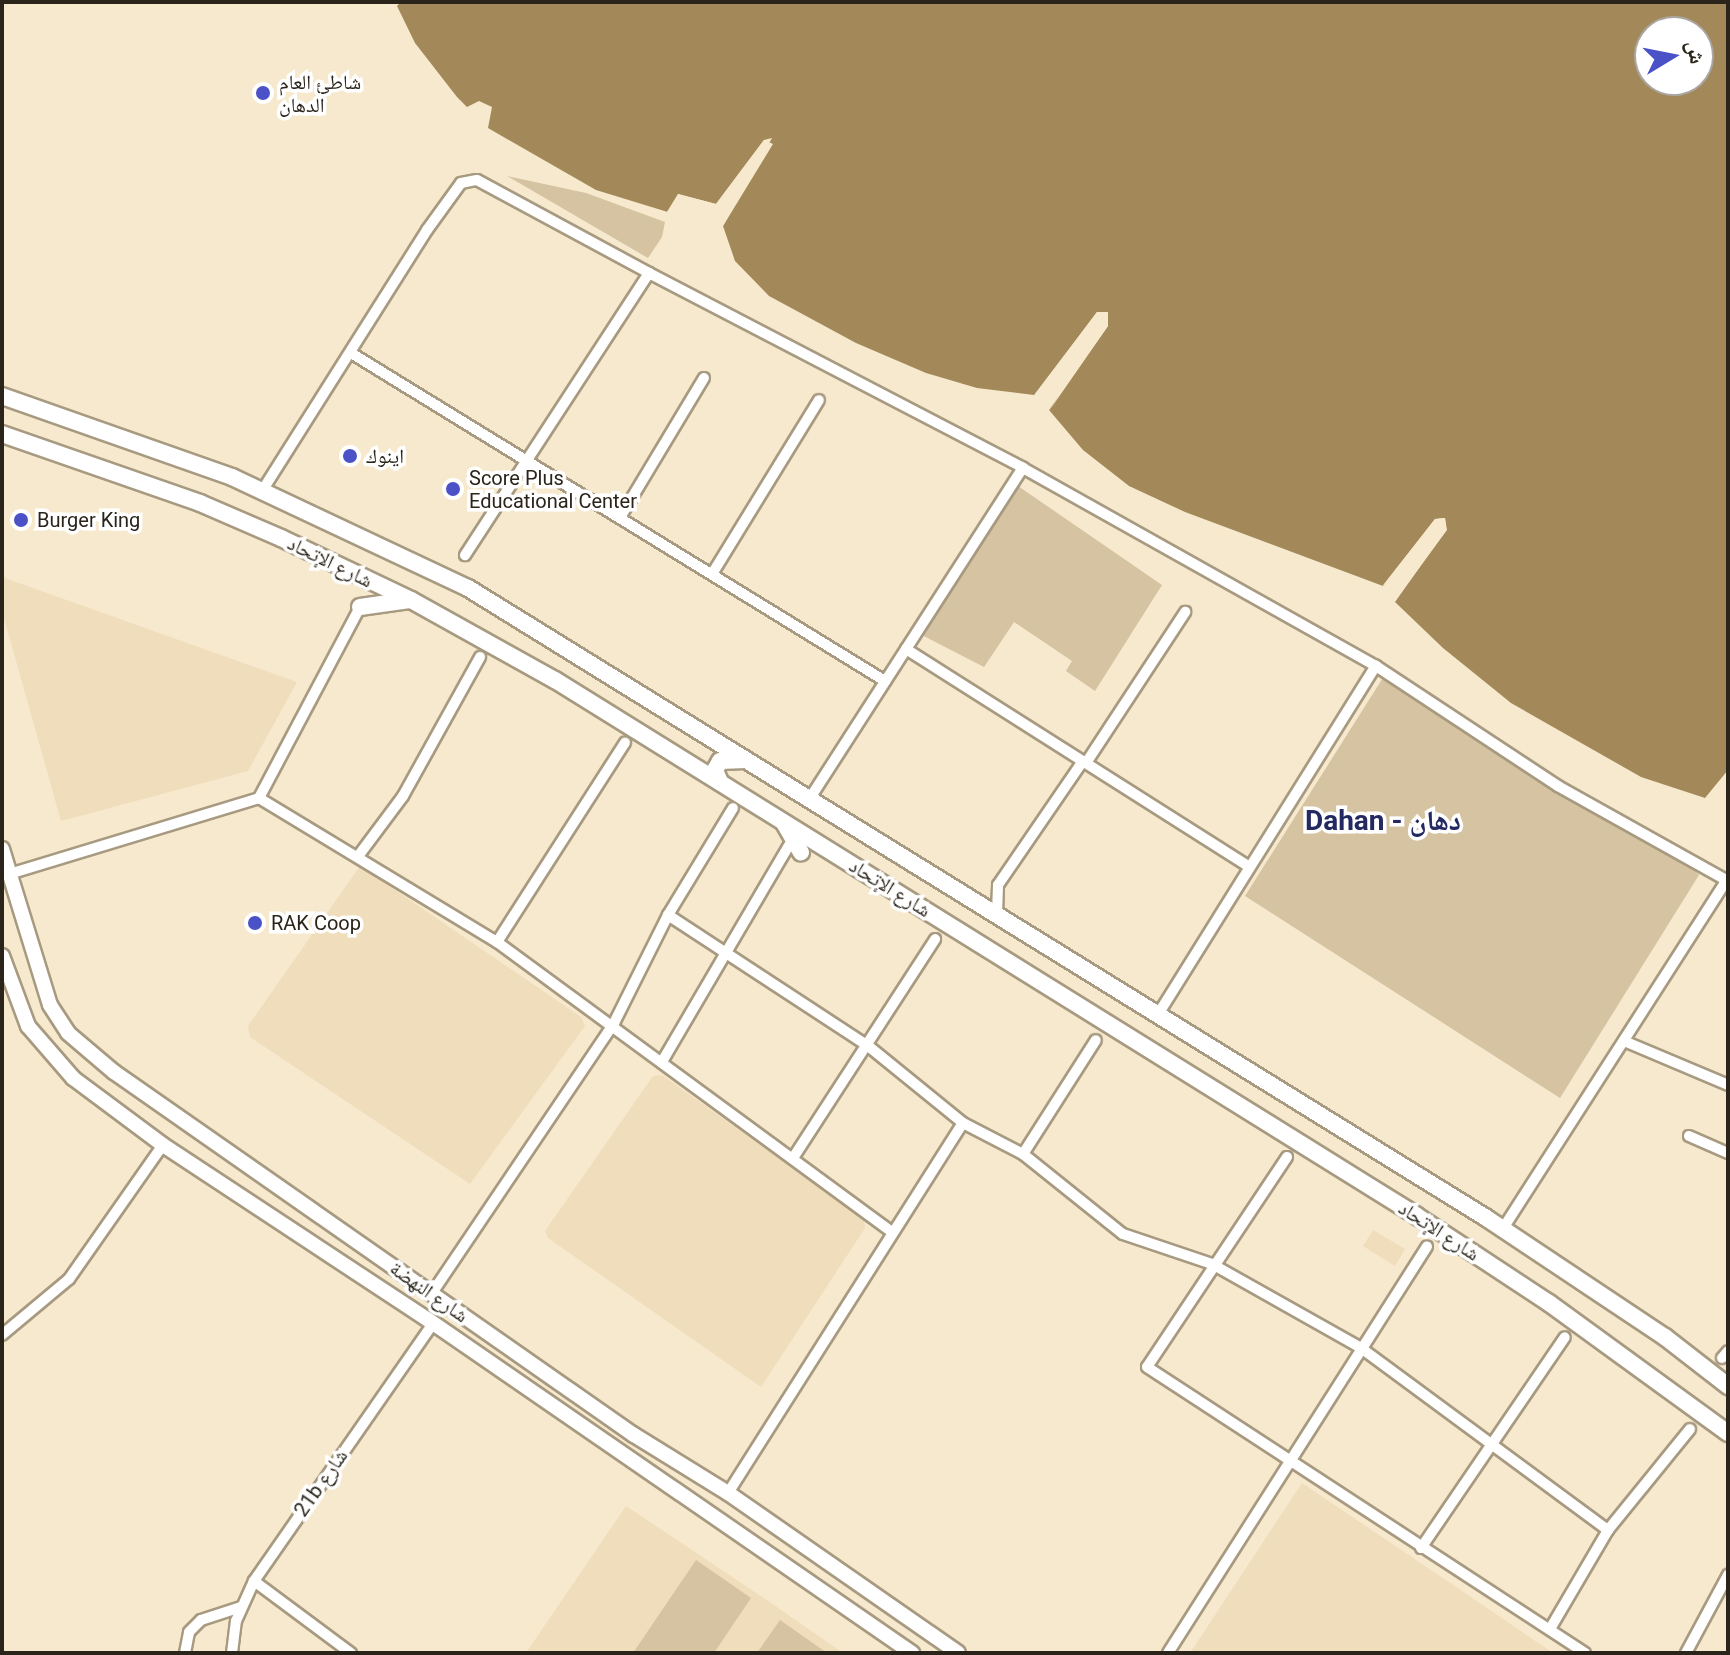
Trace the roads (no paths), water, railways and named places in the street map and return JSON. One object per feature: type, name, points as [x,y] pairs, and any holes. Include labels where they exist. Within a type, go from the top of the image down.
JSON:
[{"type":"main road","name":"شارع الإتحاد","points":[[2,396],[262,491],[468,588],[1502,1230],[1665,1337],[1728,1386]]},
{"type":"main road","name":"شارع الإتحاد","points":[[2,434],[200,503],[411,600],[555,680],[1417,1216],[1549,1303],[1728,1433]]},
{"type":"main road","points":[[360,607],[411,600]]},
{"type":"main road","points":[[720,782],[715,770],[720,761],[748,760]]},
{"type":"main road","points":[[783,821],[795,848]]},
{"type":"main road","name":"شارع النهضة","points":[[2,849],[34,965],[68,1033],[114,1072],[634,1435],[728,1493],[958,1653]]},
{"type":"main road","name":"شارع النهضة","points":[[2,956],[28,1026],[47,1053],[163,1145],[575,1419],[912,1653]]},
{"type":"main road","points":[[575,1419],[577,1407],[584,1405],[634,1435]]},
{"type":"street","points":[[262,491],[456,189],[469,180],[484,182],[649,273],[1023,468],[1376,666],[1558,786],[1727,880],[1502,1230]]},
{"type":"street","points":[[465,555],[649,273]]},
{"type":"street","points":[[351,353],[621,516],[885,681]]},
{"type":"street","points":[[621,516],[704,378]]},
{"type":"street","points":[[712,574],[819,400]]},
{"type":"street","points":[[810,798],[1023,468]]},
{"type":"street","points":[[9,874],[259,798],[360,607]]},
{"type":"street","points":[[997,914],[998,885],[1185,612]]},
{"type":"street","points":[[906,649],[1250,867]]},
{"type":"street","points":[[359,855],[403,796],[480,657]]},
{"type":"street","points":[[1157,1016],[1376,666]]},
{"type":"street","points":[[497,942],[625,743]]},
{"type":"street","points":[[259,798],[359,855],[497,942],[614,1023],[892,1232]]},
{"type":"street","points":[[432,1293],[614,1023],[668,915],[733,808]]},
{"type":"street","points":[[663,1060],[723,951],[795,848]]},
{"type":"street","points":[[668,915],[867,1045],[963,1123],[1023,1154],[1123,1234],[1212,1264],[1361,1348],[1490,1440],[1608,1530]]},
{"type":"street","points":[[793,1158],[935,939]]},
{"type":"street","points":[[1023,1154],[1096,1040]]},
{"type":"street","points":[[1624,1041],[1728,1085]]},
{"type":"street","points":[[728,1493],[963,1123]]},
{"type":"street","points":[[1689,1136],[1728,1153]]},
{"type":"street","points":[[2,1335],[69,1279],[163,1145]]},
{"type":"street","points":[[1287,1157],[1212,1264],[1147,1367],[1290,1464],[1585,1653]]},
{"type":"street","points":[[1168,1653],[1427,1246]]},
{"type":"street","name":"21b شارع","points":[[232,1653],[241,1607],[254,1581],[433,1323]]},
{"type":"street","points":[[1421,1548],[1490,1440],[1565,1337]]},
{"type":"street","points":[[1550,1629],[1608,1530],[1690,1429]]},
{"type":"street","points":[[1686,1653],[1728,1575]]},
{"type":"street","points":[[254,1581],[351,1653]]},
{"type":"street","points":[[185,1653],[189,1632],[201,1620],[241,1607]]},
{"type":"place","name":"شاطئ العام الدهان","points":[[263,93]]},
{"type":"place","name":"اينوك","points":[[350,456]]},
{"type":"place","name":"Score Plus Educational Center","points":[[453,489]]},
{"type":"place","name":"Burger King","points":[[21,520]]},
{"type":"place","name":"RAK Coop","points":[[255,923]]},
{"type":"district","name":"Dahan - دهان","points":[[1383,821]]}]
